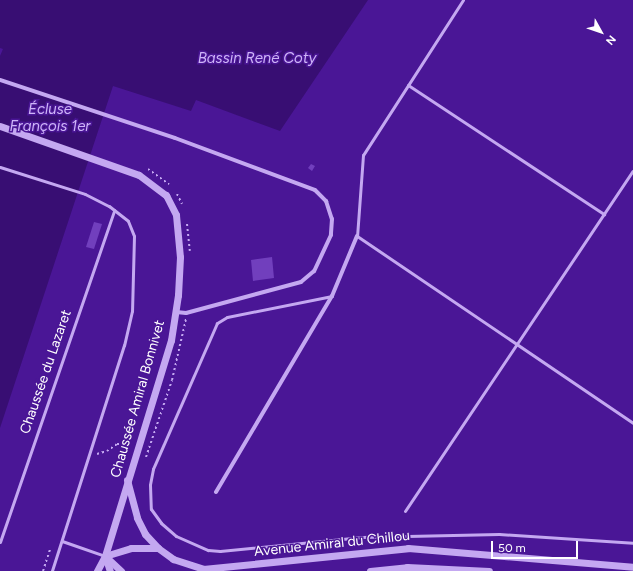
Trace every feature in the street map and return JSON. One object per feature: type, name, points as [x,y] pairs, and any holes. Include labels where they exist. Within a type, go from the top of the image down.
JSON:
[{"type":"street","points":[[0,80],[175,138],[315,190],[326,201],[332,220],[331,235],[314,271],[301,282],[186,314],[176,312]]},
{"type":"street","name":"Chaussée Amiral Bonnivet","points":[[0,126],[94,158],[150,181],[166,195],[171,204],[178,228],[180,257],[176,312],[166,360],[105,556]]},
{"type":"street","points":[[216,492],[332,296],[356,236]]},
{"type":"street","name":"Avenue Amiral du Chillou","points":[[128,480],[137,518],[145,534],[158,548],[184,565],[203,569],[408,548],[633,567]]},
{"type":"street","points":[[97,571],[105,556],[131,548],[158,548]]},
{"type":"street","points":[[105,556],[110,571]]},
{"type":"street","points":[[105,556],[121,571]]},
{"type":"street","points":[[370,571],[407,567],[489,571]]},
{"type":"lane","points":[[463,0],[363,155],[356,236],[633,423]]},
{"type":"lane","points":[[408,85],[604,214]]},
{"type":"lane","points":[[0,167],[86,194],[114,210],[128,221],[134,236],[132,311],[124,345],[52,571]]},
{"type":"lane","points":[[405,511],[515,344],[633,171]]},
{"type":"lane","name":"Chaussée du Lazaret","points":[[0,542],[114,210]]},
{"type":"lane","points":[[332,296],[227,317],[217,323],[153,469],[150,485],[151,509],[161,523],[176,536],[208,550],[220,551],[362,537],[499,534],[633,543]]},
{"type":"lane","points":[[62,541],[105,556]]},
{"type":"path","points":[[144,167],[164,179],[174,190],[183,206]]},
{"type":"path","points":[[187,221],[189,258]]},
{"type":"path","points":[[148,451],[174,373],[186,314]]},
{"type":"path","points":[[99,455],[117,444],[129,444]]},
{"type":"water","points":[[0,0],[368,0],[280,131],[196,100],[191,111],[113,86],[0,428],[0,56],[3,49],[0,48]]},
{"type":"building","points":[[311,164],[315,166],[312,171],[308,168]]},
{"type":"building","points":[[94,222],[102,224],[94,249],[86,247]]},
{"type":"building","points":[[272,257],[274,278],[253,281],[251,260]]},
{"type":"water label","name":"Bassin René Coty","points":[[257,59]]},
{"type":"water label","name":"Écluse François 1er","points":[[50,118]]}]
